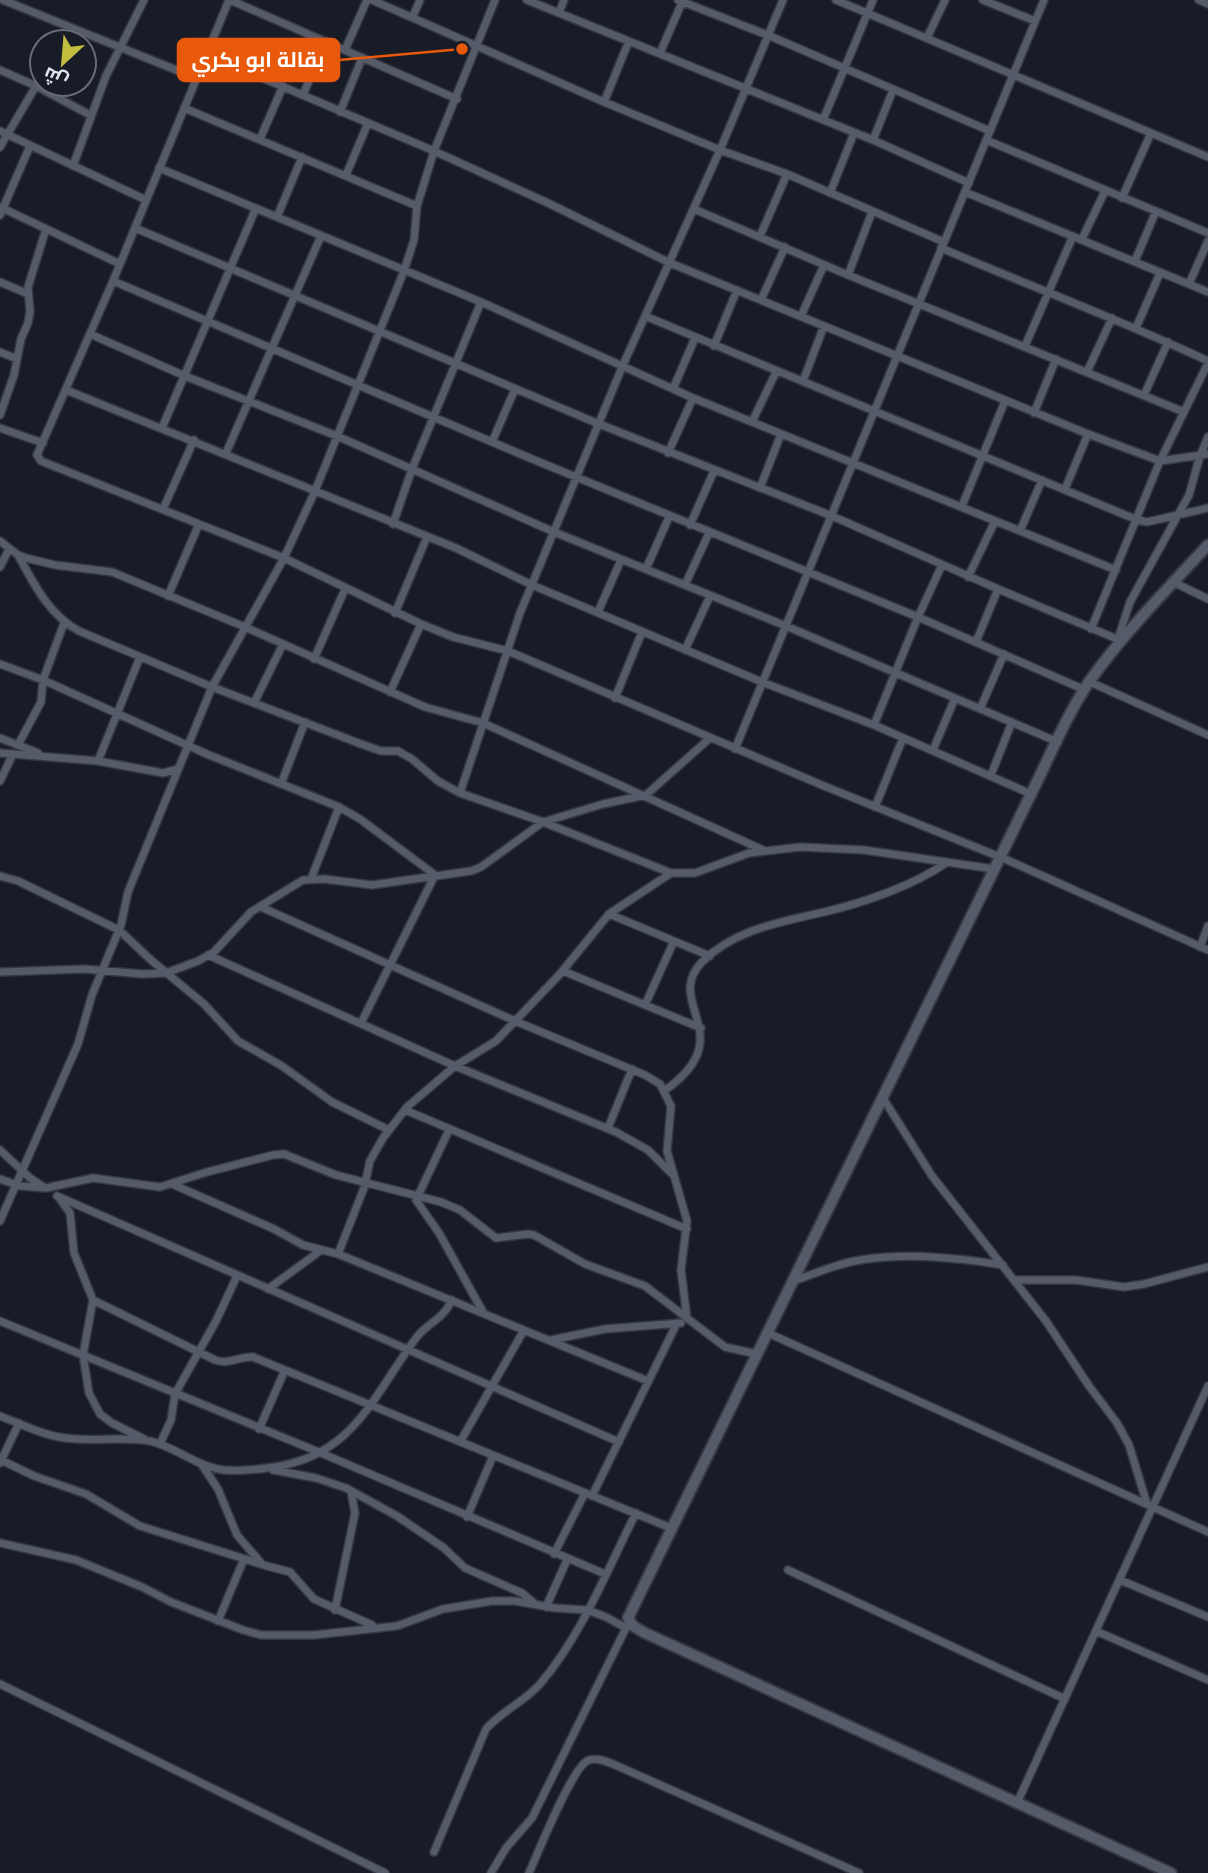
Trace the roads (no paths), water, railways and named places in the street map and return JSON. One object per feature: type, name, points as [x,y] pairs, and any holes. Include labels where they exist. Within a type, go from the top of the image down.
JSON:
[{"type":"street","points":[[3,0],[196,79]]},
{"type":"street","points":[[73,166],[106,76],[144,0]]},
{"type":"street","points":[[457,99],[229,0],[114,281],[37,455],[41,461],[285,558],[421,624],[453,637],[508,651],[735,749],[1000,857],[1204,949],[1208,926]]},
{"type":"street","points":[[345,50],[367,0]]},
{"type":"street","points":[[372,0],[604,102],[720,150],[787,174],[1049,294],[1136,328],[1208,362],[1160,461],[1091,629]]},
{"type":"street","points":[[413,16],[419,0]]},
{"type":"street","points":[[0,1222],[79,1044],[101,970],[119,930],[128,892],[212,687],[285,558],[359,384],[414,240],[417,206],[434,151],[495,0]]},
{"type":"street","points":[[527,0],[854,132],[969,183]]},
{"type":"street","points":[[559,13],[564,0]]},
{"type":"street","points":[[460,793],[532,586],[623,365],[770,36],[783,0]]},
{"type":"street","points":[[836,0],[1208,157]]},
{"type":"street","points":[[823,120],[873,0]]},
{"type":"street","points":[[927,38],[945,0]]},
{"type":"street","points":[[983,0],[1035,21]]},
{"type":"street","points":[[735,749],[1044,0]]},
{"type":"street","points":[[1199,0],[1208,4]]},
{"type":"street","points":[[660,53],[681,1],[770,36],[990,131]]},
{"type":"street","points":[[303,95],[325,41]]},
{"type":"street","points":[[604,102],[629,41]]},
{"type":"street","points":[[206,54],[434,151],[670,263],[1034,413],[1160,461],[1204,455]]},
{"type":"street","points":[[340,112],[362,58]]},
{"type":"street","points":[[0,70],[28,82]]},
{"type":"street","points":[[260,139],[283,86]]},
{"type":"street","points":[[873,140],[893,90]]},
{"type":"street","points":[[0,147],[30,98]]},
{"type":"street","points":[[58,98],[90,115]]},
{"type":"street","points":[[184,108],[417,206]]},
{"type":"street","points":[[345,175],[368,123]]},
{"type":"street","points":[[0,131],[146,200]]},
{"type":"street","points":[[830,193],[854,132]]},
{"type":"street","points":[[1122,198],[1151,133]]},
{"type":"street","points":[[986,140],[1208,233]]},
{"type":"street","points":[[30,146],[1,210],[120,264]]},
{"type":"street","points":[[277,217],[302,158]]},
{"type":"street","points":[[159,168],[481,302],[693,398],[1116,570]]},
{"type":"street","points":[[760,236],[787,174]]},
{"type":"street","points":[[1082,239],[1105,191]]},
{"type":"street","points":[[965,192],[1208,292]]},
{"type":"street","points":[[162,428],[256,208]]},
{"type":"street","points":[[694,209],[1184,412]]},
{"type":"street","points":[[1135,261],[1156,211]]},
{"type":"street","points":[[848,275],[872,212]]},
{"type":"street","points":[[135,228],[230,267],[295,298],[380,331],[668,453],[831,516],[1120,640]]},
{"type":"street","points":[[0,415],[14,375],[21,338],[30,318],[30,281],[46,229]]},
{"type":"street","points":[[226,453],[321,236]]},
{"type":"street","points":[[1025,346],[1073,236]]},
{"type":"street","points":[[1189,284],[1208,241]]},
{"type":"street","points":[[761,300],[785,247]]},
{"type":"street","points":[[802,316],[824,265]]},
{"type":"street","points":[[1136,328],[1160,273]]},
{"type":"street","points":[[114,281],[669,517],[1208,735]]},
{"type":"street","points":[[0,282],[28,294]]},
{"type":"street","points":[[714,346],[737,290]]},
{"type":"street","points":[[393,524],[412,469],[481,302]]},
{"type":"street","points":[[645,316],[1135,519],[1147,522],[1208,508]]},
{"type":"street","points":[[1087,372],[1112,318]]},
{"type":"street","points":[[803,381],[824,327]]},
{"type":"street","points":[[90,334],[185,376],[337,436],[554,532],[786,626],[1058,742]]},
{"type":"street","points":[[673,389],[695,338]]},
{"type":"street","points":[[1144,395],[1168,342]]},
{"type":"street","points":[[0,352],[17,359]]},
{"type":"street","points":[[1034,413],[1056,359]]},
{"type":"street","points":[[752,422],[776,372]]},
{"type":"street","points":[[492,442],[515,389]]},
{"type":"street","points":[[66,390],[427,537],[532,586],[762,682],[874,724],[1031,794]]},
{"type":"street","points":[[668,453],[693,398]]},
{"type":"street","points":[[962,506],[1005,401]]},
{"type":"street","points":[[0,428],[43,443]]},
{"type":"street","points":[[760,488],[781,434]]},
{"type":"street","points":[[1065,489],[1088,434]]},
{"type":"street","points":[[1120,640],[1130,602],[1189,495],[1208,437]]},
{"type":"street","points":[[163,509],[194,440]]},
{"type":"street","points":[[690,525],[714,471]]},
{"type":"street","points":[[1020,531],[1042,480]]},
{"type":"street","points":[[646,569],[669,517]]},
{"type":"street","points":[[968,577],[995,521]]},
{"type":"street","points":[[167,596],[199,524]]},
{"type":"street","points":[[685,585],[709,533]]},
{"type":"street","points":[[395,613],[427,537]]},
{"type":"street","points":[[0,541],[18,555],[55,565],[112,572],[245,627],[425,707],[483,723],[764,850]]},
{"type":"street","points":[[491,1873],[506,1848],[532,1818],[628,1625],[629,1613],[994,869],[1088,686],[1120,640],[1208,545]]},
{"type":"street","points":[[0,567],[9,549]]},
{"type":"street","points":[[18,555],[42,597],[64,623],[212,687],[381,751],[398,751],[438,781],[460,793],[543,822],[671,873],[695,873],[749,853],[800,846],[832,847],[994,869]]},
{"type":"street","points":[[598,612],[621,560]]},
{"type":"street","points":[[874,724],[942,565]]},
{"type":"street","points":[[1173,582],[1208,599]]},
{"type":"street","points":[[314,659],[345,589]]},
{"type":"street","points":[[976,642],[998,589]]},
{"type":"street","points":[[685,650],[710,596]]},
{"type":"street","points":[[18,745],[40,702],[43,680],[64,623]]},
{"type":"street","points":[[390,692],[421,624]]},
{"type":"street","points":[[615,698],[642,632]]},
{"type":"street","points":[[254,703],[283,644]]},
{"type":"street","points":[[980,709],[1004,654]]},
{"type":"street","points":[[98,761],[140,657]]},
{"type":"street","points":[[0,664],[339,807],[360,819],[435,874]]},
{"type":"street","points":[[933,750],[955,698]]},
{"type":"street","points":[[281,784],[305,722]]},
{"type":"street","points":[[991,775],[1012,722]]},
{"type":"street","points":[[0,738],[45,756]]},
{"type":"street","points":[[0,972],[101,970],[142,974],[166,973],[208,956],[229,938],[251,912],[293,885],[311,878],[372,885],[471,871],[481,867],[543,822],[603,804],[646,795],[710,738]]},
{"type":"street","points":[[875,807],[903,738]]},
{"type":"street","points":[[0,753],[98,761],[163,773],[178,769]]},
{"type":"street","points":[[0,781],[13,754]]},
{"type":"street","points":[[311,878],[339,807]]},
{"type":"street","points":[[664,1091],[677,1083],[696,1061],[701,1045],[701,1028],[689,996],[690,985],[700,964],[727,942],[774,922],[830,911],[866,899],[930,874],[946,863]]},
{"type":"street","points":[[338,1254],[365,1182],[370,1161],[405,1110],[456,1066],[496,1041],[563,971],[609,914],[671,873]]},
{"type":"street","points":[[361,1023],[435,874]]},
{"type":"street","points":[[0,876],[18,881],[119,930],[204,1004],[231,1036],[243,1045],[287,1068],[332,1102],[389,1130]]},
{"type":"street","points":[[261,907],[515,1021],[654,1079],[664,1091],[671,1113],[666,1141],[685,1210],[687,1229],[681,1270],[690,1320]]},
{"type":"street","points":[[609,914],[710,956]]},
{"type":"street","points":[[645,1005],[674,941]]},
{"type":"street","points":[[208,956],[456,1066],[608,1128],[648,1150],[675,1179]]},
{"type":"street","points":[[563,971],[701,1028]]},
{"type":"street","points":[[608,1128],[632,1069]]},
{"type":"street","points":[[883,1098],[932,1176],[1004,1265],[1124,1433],[1150,1506]]},
{"type":"street","points":[[405,1110],[687,1229]]},
{"type":"street","points":[[449,1130],[416,1201],[439,1233],[484,1313]]},
{"type":"street","points":[[0,1150],[21,1170],[57,1196],[493,1385],[619,1443]]},
{"type":"street","points":[[0,1180],[15,1185],[46,1188],[93,1178],[154,1187],[278,1154],[296,1158],[336,1175],[417,1195],[460,1210],[496,1238],[534,1235],[585,1264],[645,1286],[725,1347],[757,1354]]},
{"type":"street","points":[[172,1184],[303,1245],[338,1254],[648,1381]]},
{"type":"street","points":[[57,1196],[70,1213],[74,1253],[93,1300],[83,1355],[89,1393],[100,1414],[148,1441]]},
{"type":"street","points":[[268,1289],[320,1251]]},
{"type":"street","points":[[793,1281],[864,1259],[887,1257],[955,1258],[1004,1265]]},
{"type":"street","points":[[1015,1280],[1076,1280],[1124,1287],[1184,1275],[1208,1267]]},
{"type":"street","points":[[160,1444],[171,1420],[175,1394],[237,1276]]},
{"type":"street","points":[[93,1300],[225,1363],[241,1357],[253,1357],[671,1528]]},
{"type":"street","points":[[0,1416],[62,1438],[148,1441],[201,1464],[223,1470],[291,1464],[321,1453],[342,1437],[371,1404],[419,1334],[441,1318],[452,1300]]},
{"type":"street","points":[[549,1340],[614,1328],[690,1320]]},
{"type":"street","points":[[0,1321],[605,1574]]},
{"type":"street","points":[[554,1554],[619,1443],[677,1323]]},
{"type":"street","points":[[460,1442],[524,1330]]},
{"type":"street","points":[[768,1332],[1208,1532]]},
{"type":"street","points":[[259,1429],[285,1370]]},
{"type":"street","points":[[1017,1802],[1120,1580],[1150,1506],[1208,1386]]},
{"type":"street","points":[[19,1423],[1,1462],[86,1494],[140,1526],[168,1537],[290,1572],[310,1597],[335,1610],[380,1627]]},
{"type":"street","points":[[467,1517],[493,1456]]},
{"type":"street","points":[[201,1464],[218,1489],[237,1535],[262,1565]]},
{"type":"street","points":[[263,1468],[316,1478],[351,1491],[397,1516],[444,1548],[466,1568],[522,1593],[536,1605]]},
{"type":"street","points":[[335,1610],[355,1513],[351,1491]]},
{"type":"street","points":[[434,1852],[486,1729],[540,1684],[567,1646],[636,1513]]},
{"type":"street","points":[[0,1543],[76,1560],[218,1621],[250,1633],[268,1636],[314,1635],[397,1626],[435,1611],[474,1602],[515,1601],[546,1607],[587,1610],[628,1625],[1171,1873]]},
{"type":"street","points":[[218,1621],[244,1559]]},
{"type":"street","points":[[546,1607],[567,1560]]},
{"type":"street","points":[[788,1570],[1065,1699]]},
{"type":"street","points":[[1120,1580],[1208,1617]]},
{"type":"street","points":[[1096,1632],[1208,1680]]},
{"type":"street","points":[[0,1684],[385,1873]]},
{"type":"street","points":[[529,1873],[572,1779],[586,1762],[594,1759],[613,1764],[857,1873]]},
{"type":"place","name":"بقالة ابو بكري","points":[[462,49]]}]
